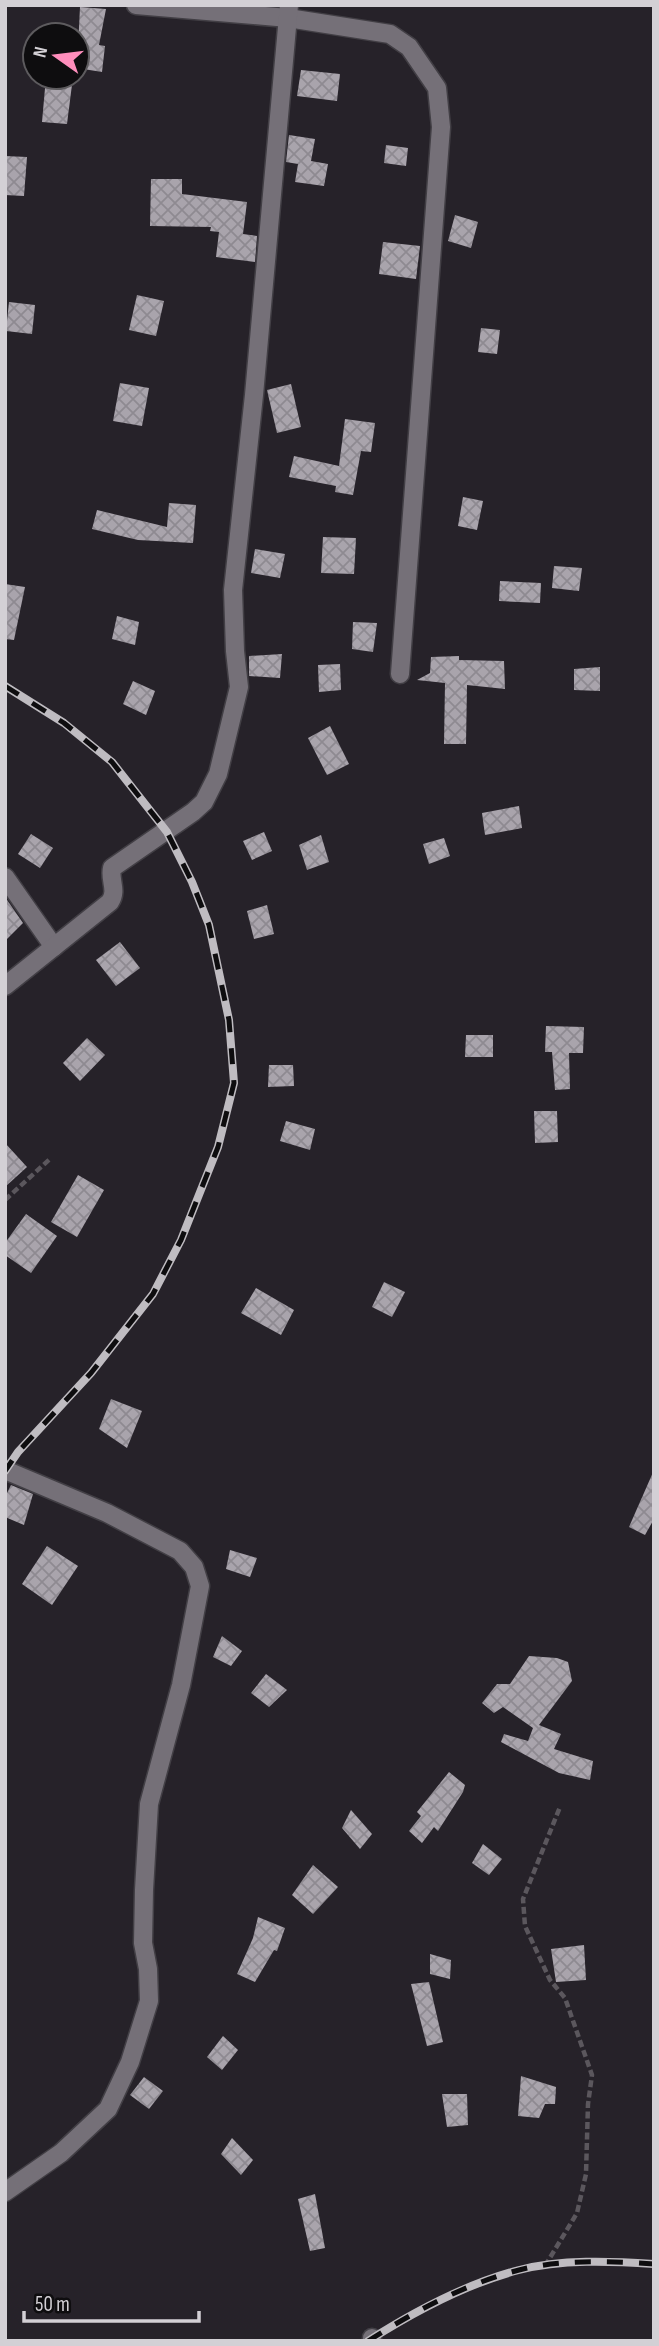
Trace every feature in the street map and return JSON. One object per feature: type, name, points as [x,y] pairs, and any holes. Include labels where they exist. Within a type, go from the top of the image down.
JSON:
[{"type":"street","points":[[136,5],[288,12],[390,34],[410,47],[437,88],[441,127],[400,674]]},
{"type":"street","points":[[5,986],[110,902],[114,891],[110,872],[115,864],[167,832],[193,812],[204,802],[218,774],[239,687],[234,651],[233,590],[254,395],[288,12]]},
{"type":"street","points":[[5,877],[54,947]]},
{"type":"street","points":[[5,1470],[107,1513],[180,1552],[194,1567],[200,1586],[181,1685],[149,1804],[144,1943],[149,2001],[130,2062],[108,2109],[61,2153],[5,2192]]},
{"type":"path","points":[[5,1200],[51,1158]]},
{"type":"path","points":[[545,2266],[577,2213],[586,2174],[588,2104],[592,2075],[565,1998],[550,1980],[525,1926],[523,1899],[560,1807]]},
{"type":"building","points":[[80,7],[106,9],[99,45],[105,46],[102,72],[91,70],[91,21],[79,21]]},
{"type":"building","points":[[301,70],[340,74],[337,101],[297,96]]},
{"type":"building","points":[[45,91],[71,91],[67,124],[42,122]]},
{"type":"building","points":[[289,135],[315,139],[311,161],[328,164],[324,186],[295,182],[298,164],[286,162]]},
{"type":"building","points":[[386,145],[408,148],[406,166],[384,163]]},
{"type":"building","points":[[5,156],[27,157],[24,196],[5,195]]},
{"type":"building","points":[[151,179],[182,179],[182,194],[247,202],[243,234],[257,236],[255,262],[216,257],[219,232],[210,231],[211,227],[150,226]]},
{"type":"building","points":[[455,215],[478,222],[471,248],[448,241]]},
{"type":"building","points":[[383,242],[420,246],[416,279],[379,274]]},
{"type":"building","points":[[137,295],[164,301],[156,336],[129,330]]},
{"type":"building","points":[[9,302],[35,305],[32,334],[6,331]]},
{"type":"building","points":[[481,328],[500,330],[497,354],[478,352]]},
{"type":"building","points":[[120,383],[149,388],[142,426],[113,421]]},
{"type":"building","points":[[291,384],[301,427],[277,433],[267,390]]},
{"type":"building","points":[[345,419],[375,423],[371,452],[361,451],[353,495],[335,492],[336,486],[289,477],[294,456],[339,466]]},
{"type":"building","points":[[463,497],[483,501],[477,530],[458,526]]},
{"type":"building","points":[[169,503],[196,505],[193,543],[138,540],[92,529],[97,510],[167,527]]},
{"type":"building","points":[[323,537],[356,538],[354,574],[321,573]]},
{"type":"building","points":[[255,549],[285,554],[280,578],[251,573]]},
{"type":"building","points":[[554,566],[582,568],[579,591],[552,588]]},
{"type":"building","points":[[500,581],[541,583],[540,603],[499,601]]},
{"type":"building","points":[[5,584],[25,587],[14,640],[5,639]]},
{"type":"building","points":[[117,616],[139,622],[135,645],[112,639]]},
{"type":"building","points":[[353,622],[377,623],[373,652],[352,649]]},
{"type":"building","points":[[282,654],[280,678],[249,676],[249,656]]},
{"type":"building","points":[[459,656],[459,660],[504,661],[505,689],[467,685],[466,744],[444,744],[445,683],[417,680],[430,673],[431,657]]},
{"type":"building","points":[[340,664],[341,690],[319,692],[318,665]]},
{"type":"building","points":[[600,667],[600,691],[574,690],[574,669]]},
{"type":"building","points":[[133,681],[155,691],[146,715],[123,704]]},
{"type":"building","points":[[330,726],[349,764],[327,775],[308,738]]},
{"type":"building","points":[[519,806],[522,828],[485,835],[482,813]]},
{"type":"building","points":[[264,832],[272,851],[252,860],[243,841]]},
{"type":"building","points":[[31,834],[53,848],[40,868],[18,854]]},
{"type":"building","points":[[321,835],[329,862],[307,870],[299,845]]},
{"type":"building","points":[[444,838],[450,856],[429,864],[423,844]]},
{"type":"building","points":[[5,897],[23,923],[5,941]]},
{"type":"building","points":[[267,905],[274,934],[254,939],[247,911]]},
{"type":"building","points":[[120,942],[140,968],[116,986],[96,960]]},
{"type":"building","points":[[546,1026],[584,1027],[583,1053],[569,1053],[570,1089],[555,1090],[552,1052],[545,1052]]},
{"type":"building","points":[[466,1035],[493,1035],[493,1057],[465,1057]]},
{"type":"building","points":[[87,1038],[105,1055],[80,1081],[63,1063]]},
{"type":"building","points":[[269,1065],[293,1065],[294,1086],[268,1087]]},
{"type":"building","points":[[534,1111],[557,1111],[558,1142],[535,1143]]},
{"type":"building","points":[[286,1121],[315,1129],[310,1150],[280,1141]]},
{"type":"building","points":[[5,1143],[27,1167],[5,1187]]},
{"type":"building","points":[[78,1175],[104,1190],[77,1237],[51,1222]]},
{"type":"building","points":[[26,1214],[57,1236],[31,1273],[5,1255],[5,1243]]},
{"type":"building","points":[[384,1282],[405,1292],[392,1317],[372,1307]]},
{"type":"building","points":[[256,1288],[294,1310],[281,1335],[241,1313]]},
{"type":"building","points":[[111,1399],[142,1411],[127,1448],[99,1429]]},
{"type":"building","points":[[654,1470],[654,1519],[645,1535],[629,1527]]},
{"type":"building","points":[[11,1485],[33,1494],[24,1525],[5,1517],[5,1497]]},
{"type":"building","points":[[47,1546],[78,1566],[52,1605],[22,1584]]},
{"type":"building","points":[[230,1550],[257,1558],[250,1577],[226,1569]]},
{"type":"building","points":[[222,1636],[242,1651],[231,1666],[213,1657]]},
{"type":"building","points":[[529,1656],[557,1658],[568,1662],[572,1681],[539,1725],[561,1734],[554,1749],[593,1761],[590,1780],[559,1773],[501,1742],[504,1734],[528,1741],[533,1728],[503,1707],[494,1713],[482,1703],[497,1684],[510,1684]]},
{"type":"building","points":[[266,1674],[287,1690],[269,1707],[251,1693]]},
{"type":"building","points":[[449,1772],[465,1785],[463,1792],[438,1831],[434,1827],[422,1843],[409,1831],[421,1816],[417,1812]]},
{"type":"building","points":[[351,1810],[372,1834],[360,1849],[342,1828]]},
{"type":"building","points":[[483,1844],[502,1859],[489,1875],[472,1863]]},
{"type":"building","points":[[313,1865],[338,1887],[313,1914],[292,1895]]},
{"type":"building","points":[[258,1917],[285,1928],[277,1951],[274,1950],[255,1982],[237,1974],[253,1938]]},
{"type":"building","points":[[584,1945],[586,1980],[556,1982],[551,1949]]},
{"type":"building","points":[[430,1954],[451,1960],[450,1979],[430,1974]]},
{"type":"building","points":[[429,1982],[443,2042],[427,2046],[411,1984]]},
{"type":"building","points":[[223,2036],[238,2050],[222,2070],[207,2057]]},
{"type":"building","points":[[521,2076],[556,2087],[555,2104],[545,2104],[539,2118],[518,2116]]},
{"type":"building","points":[[144,2077],[163,2091],[149,2109],[130,2095]]},
{"type":"building","points":[[442,2094],[467,2094],[468,2125],[447,2127]]},
{"type":"building","points":[[232,2138],[253,2160],[241,2175],[221,2154]]},
{"type":"building","points":[[315,2194],[325,2248],[310,2251],[298,2199]]},
{"type":"railway","points":[[5,686],[64,723],[112,762],[167,832],[192,882],[209,925],[229,1020],[234,1083],[218,1147],[181,1240],[153,1294],[91,1373],[18,1452],[5,1471]]},
{"type":"railway","points":[[368,2341],[441,2300],[479,2283],[519,2270],[569,2262],[654,2264]]}]
